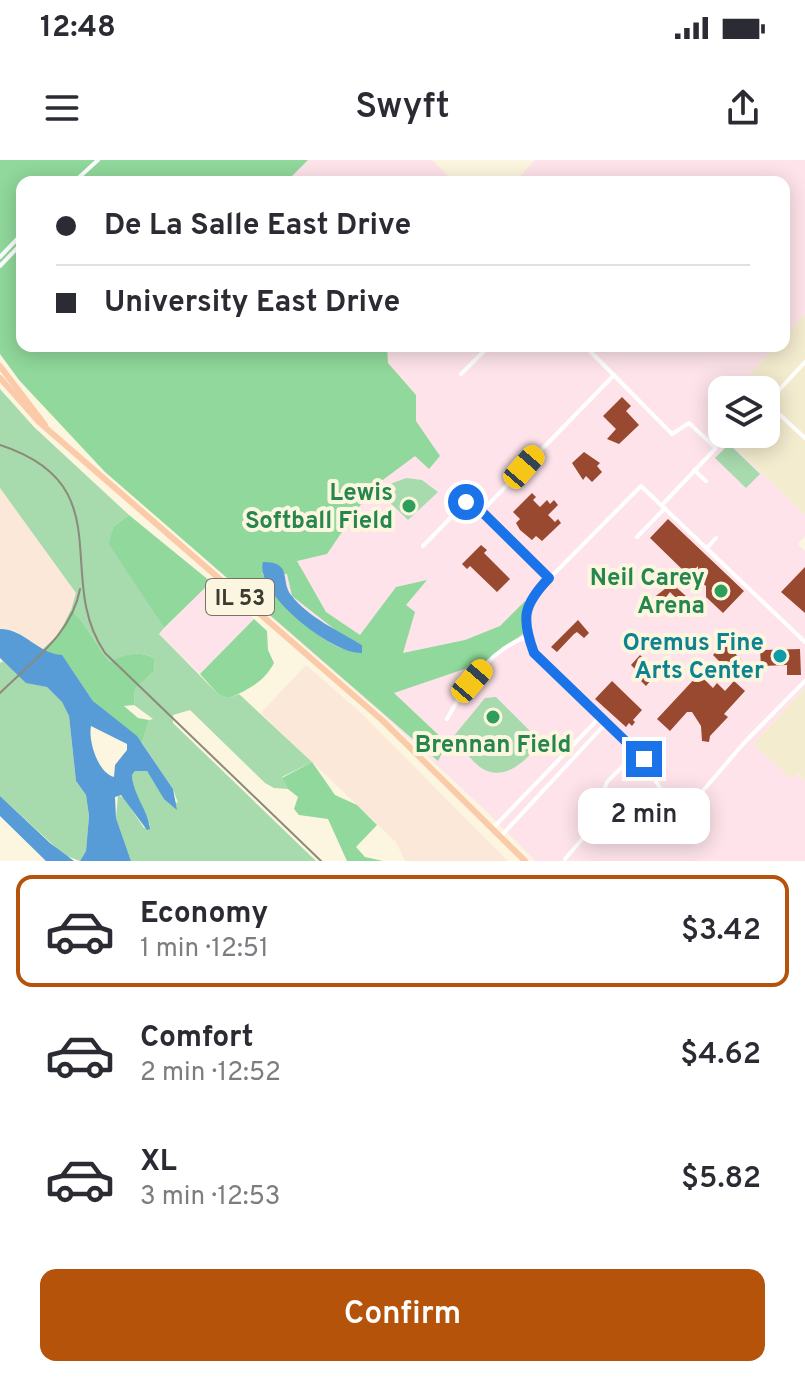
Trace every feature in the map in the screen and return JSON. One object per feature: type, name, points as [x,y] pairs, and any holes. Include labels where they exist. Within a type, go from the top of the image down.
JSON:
[{"type":"main road","name":"IL 53","points":[[0,366],[45,425]]},
{"type":"main road","name":"IL 53","points":[[0,378],[34,417],[123,497],[382,720],[525,861]]},
{"type":"street","points":[[81,176],[98,160]]},
{"type":"street","points":[[0,257],[16,240]]},
{"type":"street","points":[[0,266],[16,249]]},
{"type":"street","points":[[461,374],[483,352]]},
{"type":"street","points":[[591,352],[672,434],[689,423],[716,448],[637,537]]},
{"type":"street","points":[[780,389],[805,362]]},
{"type":"street","points":[[482,511],[614,375]]},
{"type":"street","points":[[780,415],[805,438]]},
{"type":"street","points":[[694,470],[706,481]]},
{"type":"street","points":[[805,642],[644,487],[636,489],[549,578],[530,598],[526,610],[527,636],[534,653],[637,752],[671,804],[686,808],[805,681]]},
{"type":"street","points":[[423,546],[470,501],[549,578]]},
{"type":"street","points":[[707,548],[716,538]]},
{"type":"street","points":[[447,719],[460,695],[486,665],[527,636]]},
{"type":"street","points":[[493,828],[600,717]]},
{"type":"street","points":[[501,836],[606,723]]},
{"type":"street","points":[[565,859],[590,830],[607,782],[637,752]]},
{"type":"street","points":[[512,808],[512,817],[521,817]]},
{"type":"shaded area","points":[[114,160],[432,160],[448,176],[94,176]]},
{"type":"shaded area","points":[[535,160],[805,160],[805,314],[790,330],[790,176],[520,176]]},
{"type":"shaded area","points":[[16,262],[16,342],[0,277]]},
{"type":"shaded area","points":[[805,314],[805,515],[736,448],[780,448],[780,376],[748,376],[770,352],[790,352],[790,330]]},
{"type":"shaded area","points":[[19,352],[770,352],[748,376],[708,376],[708,448],[736,448],[805,515],[805,536],[798,544],[805,551],[805,688],[753,744],[792,779],[797,774],[805,781],[805,861],[535,861],[380,712],[219,572],[27,386]]},
{"type":"shaded area","points":[[0,488],[76,593],[69,618],[59,634],[43,649],[14,630],[0,629]]},
{"type":"shaded area","points":[[211,582],[254,619],[200,674],[159,634]]},
{"type":"shaded area","points":[[306,665],[361,713],[508,861],[405,861],[396,842],[261,713]]},
{"type":"shaded area","points":[[805,688],[805,781],[798,774],[792,779],[753,744]]},
{"type":"green space","points":[[0,160],[308,160],[292,176],[16,176],[16,352],[387,352],[388,363],[416,395],[416,421],[440,456],[429,469],[415,456],[372,488],[327,554],[297,561],[326,612],[360,635],[396,587],[427,580],[406,605],[415,612],[403,653],[465,640],[500,626],[525,601],[524,633],[485,662],[394,693],[447,743],[438,761],[105,472],[19,380],[0,354]],"holes":[[[262,573],[287,574],[292,596],[338,632],[362,645],[362,652],[349,651],[319,636],[278,598]]]},
{"type":"green space","points":[[0,389],[34,427],[129,515],[113,527],[110,544],[164,628],[159,634],[219,695],[229,698],[239,694],[312,762],[282,777],[288,789],[274,788],[265,783],[190,710],[173,715],[173,723],[316,861],[131,861],[116,818],[118,795],[124,798],[144,828],[150,825],[134,793],[132,775],[135,771],[147,771],[164,798],[178,803],[173,789],[142,743],[149,720],[153,719],[134,705],[135,689],[154,671],[155,659],[132,654],[110,662],[71,610],[76,593],[0,488]]},
{"type":"green space","points":[[725,448],[733,448],[760,474],[746,488],[715,458]]},
{"type":"green space","name":"Lewis Softball Field","points":[[406,478],[422,480],[438,492],[408,520],[380,493],[390,484]]},
{"type":"green space","points":[[129,515],[211,582],[164,628],[109,544],[113,527]]},
{"type":"green space","points":[[71,610],[110,662],[132,654],[155,659],[154,671],[135,689],[134,705],[124,706],[138,718],[149,720],[142,743],[93,701],[70,667],[43,649],[59,634]]},
{"type":"green space","points":[[254,619],[267,631],[268,650],[274,663],[249,688],[229,698],[219,695],[200,674]]},
{"type":"green space","points":[[3,661],[26,682],[47,687],[62,702],[69,716],[76,781],[86,795],[89,816],[86,851],[80,861],[64,855],[0,796],[0,663]]},
{"type":"green space","name":"Brennan Field","points":[[496,697],[540,741],[524,761],[509,770],[492,772],[471,759],[453,737],[485,698]]},
{"type":"green space","points":[[312,762],[335,795],[357,805],[377,825],[356,847],[365,857],[383,861],[347,861],[328,819],[299,815],[294,809],[298,797],[288,789],[282,778]]},
{"type":"water","points":[[263,562],[282,568],[288,589],[298,603],[362,645],[362,653],[333,644],[298,620],[271,590],[263,575]]},
{"type":"water","points":[[0,629],[17,633],[46,651],[62,655],[93,701],[137,736],[173,789],[177,810],[164,799],[147,771],[135,771],[132,775],[149,822],[150,829],[147,830],[121,795],[115,797],[116,818],[131,861],[80,861],[86,851],[89,816],[86,795],[76,781],[69,716],[62,702],[47,687],[26,683],[0,658]],"holes":[[[91,726],[127,744],[127,750],[115,765],[114,777],[103,769],[95,756]]]},
{"type":"water","points":[[0,796],[74,861],[46,861],[0,816]]},
{"type":"building","points":[[622,397],[631,406],[626,411],[639,425],[619,444],[607,439],[616,429],[603,416]]},
{"type":"building","points":[[584,452],[600,463],[597,466],[602,472],[592,482],[586,476],[583,480],[572,463]]},
{"type":"building","points":[[532,493],[536,497],[533,500],[540,507],[547,500],[550,504],[554,500],[558,505],[548,515],[561,523],[542,541],[536,536],[532,540],[520,530],[516,523],[520,519],[513,512]]},
{"type":"building","points":[[668,519],[744,591],[723,613],[706,597],[706,586],[698,580],[698,566],[689,576],[650,538]]},
{"type":"building","points":[[481,545],[487,550],[484,553],[510,579],[497,592],[470,566],[467,569],[462,564]]},
{"type":"building","points":[[805,567],[805,613],[781,592]]},
{"type":"building","points":[[660,573],[686,596],[680,602],[670,592],[659,606],[652,599],[666,588],[655,578]]},
{"type":"building","points":[[578,620],[589,633],[584,638],[577,632],[557,652],[551,647]]},
{"type":"building","points":[[724,643],[741,659],[730,671],[717,663],[719,661],[713,655]]},
{"type":"building","name":"Oremus Fine Arts Center","points":[[800,649],[801,675],[787,675],[787,665],[761,666],[760,650]]},
{"type":"building","points":[[640,655],[651,666],[656,661],[662,667],[646,686],[634,674],[637,671],[631,665]]},
{"type":"building","points":[[699,674],[713,688],[717,683],[725,691],[734,681],[745,691],[724,714],[728,717],[710,736],[709,742],[702,741],[701,726],[692,712],[687,712],[670,731],[657,719]]},
{"type":"building","points":[[612,681],[642,710],[632,726],[629,723],[626,727],[595,699]]},
{"type":"building","points":[[656,810],[683,830],[679,836],[675,838],[654,824],[651,819]]},
{"type":"railway","points":[[0,445],[38,462],[61,484],[74,508],[84,594],[91,624],[105,653],[321,861]]},
{"type":"railway","points":[[0,693],[59,634],[76,605],[80,589]]},
{"type":"place","name":"Lewis Softball Field","points":[[409,506]]},
{"type":"place","name":"Neil Carey Arena","points":[[721,591]]},
{"type":"place","name":"Oremus Fine Arts Center","points":[[780,656]]},
{"type":"place","name":"Brennan Field","points":[[493,717]]},
{"type":"route","points":[[466,502],[475,505],[549,578],[530,598],[526,610],[527,636],[534,653],[644,759]]}]
